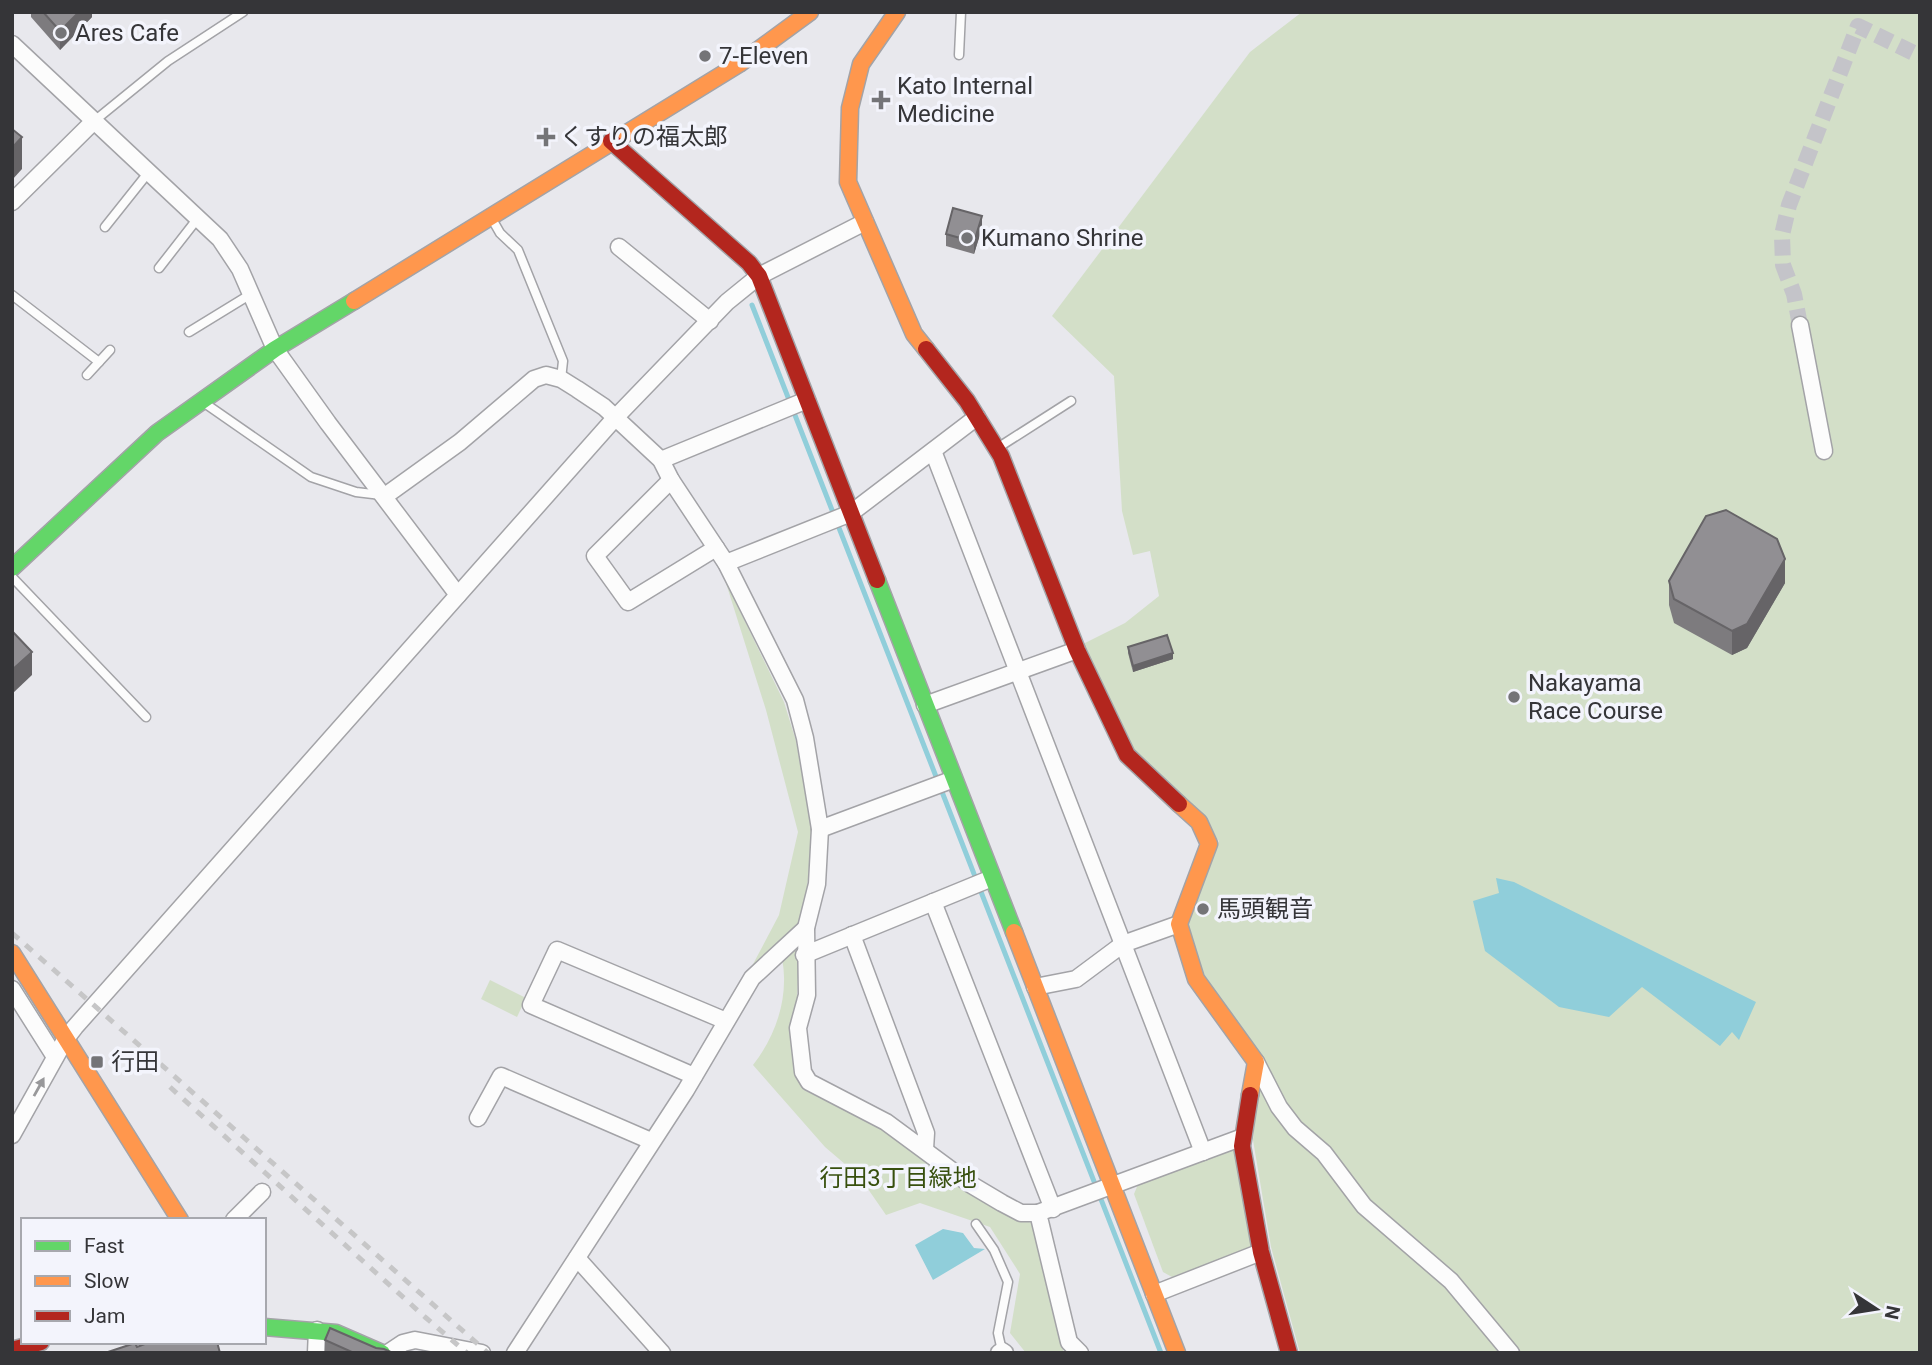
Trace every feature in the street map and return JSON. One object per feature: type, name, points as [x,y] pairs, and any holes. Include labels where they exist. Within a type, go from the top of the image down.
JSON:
[{"type":"street","points":[[12,568],[157,433],[201,400],[275,349],[739,64],[810,12]]},
{"type":"street","points":[[897,12],[861,64],[850,108],[848,182],[914,334],[967,401],[996,449],[1033,534],[1077,650],[1127,755],[1199,822],[1209,844],[1180,924],[1196,979],[1256,1062],[1279,1107],[1295,1128],[1324,1153],[1364,1206],[1451,1281],[1511,1353]]},
{"type":"street","points":[[12,44],[220,239],[240,270],[275,349],[458,595]]},
{"type":"street","points":[[12,202],[93,122]]},
{"type":"street","points":[[611,141],[749,263],[759,276],[1177,1353]]},
{"type":"street","points":[[12,1135],[65,1040],[615,418],[710,321],[759,276],[865,222]]},
{"type":"street","points":[[619,247],[710,321]]},
{"type":"street","points":[[1800,325],[1824,451]]},
{"type":"street","points":[[385,496],[460,442],[534,379],[546,375],[561,379],[604,407],[661,460],[671,480],[726,563],[795,700],[805,738],[820,829],[817,884],[806,928],[804,955],[807,995],[798,1028],[803,1072],[809,1082],[886,1122],[970,1184],[1021,1213],[1045,1211],[1243,1138]]},
{"type":"street","points":[[661,460],[807,400]]},
{"type":"street","points":[[726,563],[851,513],[977,417]]},
{"type":"street","points":[[933,451],[1203,1152]]},
{"type":"street","points":[[671,480],[595,556],[628,602],[716,548]]},
{"type":"street","points":[[925,705],[1077,650]]},
{"type":"street","points":[[820,829],[954,779]]},
{"type":"street","points":[[804,955],[992,878]]},
{"type":"street","points":[[933,902],[1045,1211],[1069,1342],[1080,1353]]},
{"type":"street","points":[[1035,987],[1076,979],[1123,944],[1180,924]]},
{"type":"street","points":[[515,1353],[694,1076],[752,978],[806,928]]},
{"type":"street","points":[[852,935],[926,1133],[925,1149]]},
{"type":"street","points":[[694,1076],[531,1005],[557,950],[726,1021]]},
{"type":"street","points":[[12,953],[179,1218]]},
{"type":"street","points":[[12,989],[55,1057]]},
{"type":"street","points":[[1256,1062],[1242,1146],[1261,1252],[1289,1353]]},
{"type":"street","points":[[478,1118],[501,1076],[651,1141]]},
{"type":"street","points":[[236,1218],[262,1192]]},
{"type":"street","points":[[1154,1294],[1261,1252]]},
{"type":"street","points":[[577,1258],[662,1353]]},
{"type":"street","points":[[266,1327],[336,1333],[382,1353]]},
{"type":"street","points":[[316,1353],[317,1330]]},
{"type":"street","points":[[388,1353],[415,1340],[482,1353]]},
{"type":"street","points":[[12,1350],[34,1344]]},
{"type":"lane","points":[[93,122],[168,61],[243,12]]},
{"type":"lane","points":[[959,55],[961,12]]},
{"type":"lane","points":[[105,227],[148,173]]},
{"type":"lane","points":[[490,216],[500,233],[518,250],[563,361],[561,379]]},
{"type":"lane","points":[[159,268],[198,219]]},
{"type":"lane","points":[[189,332],[251,294]]},
{"type":"lane","points":[[12,295],[99,362]]},
{"type":"lane","points":[[87,375],[110,349]]},
{"type":"lane","points":[[201,400],[311,477],[356,492],[385,496]]},
{"type":"lane","points":[[996,449],[1071,401]]},
{"type":"lane","points":[[12,578],[146,717]]},
{"type":"lane","points":[[975,1224],[994,1250],[1007,1282],[998,1333],[1002,1352]]},
{"type":"green space","name":"Nakayama Race Course","points":[[1302,12],[1920,12],[1920,1353],[1519,1353],[1456,1277],[1367,1200],[1298,1124],[1200,971],[1187,926],[1219,841],[1133,750],[1083,644],[1125,623],[1159,596],[1150,551],[1133,555],[1122,511],[1114,376],[1052,316],[1250,52]]},
{"type":"green space","name":"行田3丁目緑地","points":[[725,580],[784,702],[796,741],[813,837],[799,954],[797,998],[789,1030],[796,1072],[804,1090],[882,1128],[963,1189],[1033,1224],[1064,1353],[1026,1353],[1010,1333],[1020,1274],[990,1227],[920,1203],[886,1215],[859,1176],[825,1147],[753,1065],[766,1046],[780,1013],[784,977],[780,944],[751,968],[779,915],[798,832],[766,710]]},
{"type":"green space","points":[[490,980],[526,998],[517,1017],[481,999]]},
{"type":"green space","points":[[1259,1082],[1277,1119],[1319,1159],[1363,1217],[1447,1286],[1500,1353],[1300,1353],[1271,1247],[1253,1140]]},
{"type":"green space","points":[[1236,1145],[1255,1247],[1172,1277],[1163,1272],[1134,1194],[1139,1182]]},
{"type":"water","points":[[1496,878],[1514,882],[1756,1002],[1739,1040],[1732,1032],[1720,1046],[1642,987],[1609,1017],[1559,1007],[1485,951],[1473,901],[1499,893]]},
{"type":"water","points":[[943,1229],[963,1233],[974,1248],[985,1249],[933,1280],[915,1245]]},
{"type":"building","points":[[43,12],[79,12],[60,31]]},
{"type":"building","points":[[12,129],[22,137],[12,148]]},
{"type":"building","points":[[953,208],[982,216],[974,242],[946,234]]},
{"type":"building","points":[[1726,510],[1777,539],[1785,559],[1747,624],[1732,631],[1674,599],[1669,581],[1706,516]]},
{"type":"building","points":[[12,631],[32,652],[12,670]]},
{"type":"building","points":[[1167,635],[1173,653],[1133,666],[1128,647]]},
{"type":"building","points":[[330,1328],[393,1353],[354,1353],[325,1340]]},
{"type":"building","points":[[132,1344],[137,1347],[145,1344],[218,1344],[220,1353],[105,1353]]},
{"type":"waterway","points":[[752,305],[1161,1353]]},
{"type":"tunnel","points":[[1800,325],[1794,294],[1783,265],[1782,235],[1789,205],[1858,26],[1920,56]]},
{"type":"railway","points":[[12,933],[488,1353]]},
{"type":"railway","points":[[170,1087],[467,1353]]},
{"type":"traffic: fast","points":[[12,568],[157,433],[275,349],[354,301]]},
{"type":"traffic: fast","points":[[877,580],[1014,932]]},
{"type":"traffic: fast","points":[[266,1327],[336,1333],[382,1353]]},
{"type":"traffic: slow","points":[[354,301],[739,64],[810,12]]},
{"type":"traffic: slow","points":[[897,12],[861,64],[850,108],[848,182],[914,334],[926,349]]},
{"type":"traffic: slow","points":[[1179,804],[1199,822],[1209,844],[1179,924],[1196,979],[1256,1062],[1250,1095]]},
{"type":"traffic: slow","points":[[1014,932],[1177,1353]]},
{"type":"traffic: slow","points":[[12,953],[179,1218]]},
{"type":"traffic: jam","points":[[611,141],[749,263],[759,276],[877,580]]},
{"type":"traffic: jam","points":[[926,349],[967,401],[1001,456],[1077,650],[1127,755],[1179,804]]},
{"type":"traffic: jam","points":[[1250,1095],[1242,1146],[1261,1252],[1289,1353]]},
{"type":"traffic: jam","points":[[12,1350],[34,1344]]},
{"type":"place","name":"Ares Cafe","points":[[61,33]]},
{"type":"place","name":"7-Eleven","points":[[705,56]]},
{"type":"place","name":"Kato Internal Medicine","points":[[881,100]]},
{"type":"place","name":"くすりの福太郎","points":[[546,137]]},
{"type":"place","name":"Kumano Shrine","points":[[967,238]]},
{"type":"place","name":"Nakayama Race Course","points":[[1514,697]]},
{"type":"place","name":"馬頭観音","points":[[1203,909]]},
{"type":"place","name":"行田","points":[[97,1062]]}]
